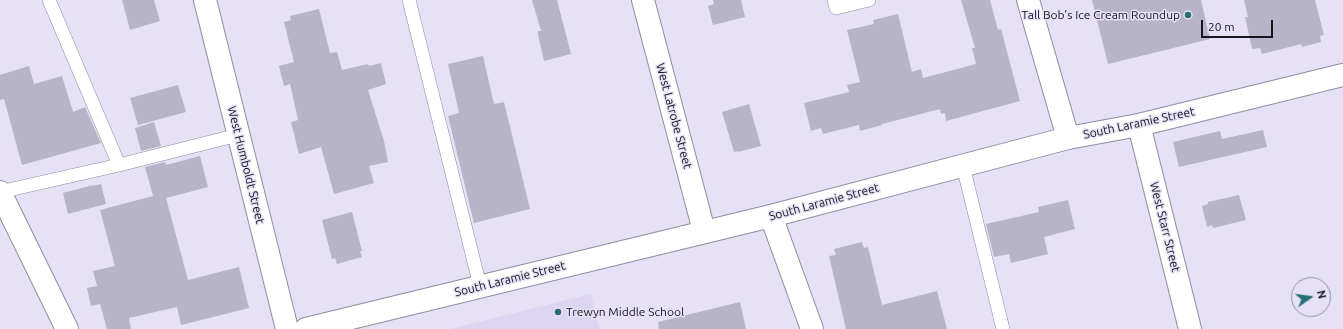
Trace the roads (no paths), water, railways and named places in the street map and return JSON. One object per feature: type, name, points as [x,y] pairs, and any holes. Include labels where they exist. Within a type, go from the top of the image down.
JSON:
[{"type":"street","name":"West Humboldt Street","points":[[204,0],[287,329]]},
{"type":"street","name":"West Latrobe Street","points":[[642,0],[704,231]]},
{"type":"street","points":[[1028,0],[1068,138]]},
{"type":"street","name":"South Laramie Street","points":[[306,329],[704,231],[771,216],[1068,138],[1139,125],[1343,75]]},
{"type":"street","name":"West Starr Street","points":[[1139,125],[1190,329]]},
{"type":"street","points":[[0,192],[67,329]]},
{"type":"street","points":[[771,216],[812,329]]},
{"type":"lane","points":[[49,0],[119,165]]},
{"type":"lane","points":[[409,0],[480,286]]},
{"type":"lane","points":[[834,0],[836,8],[869,0]]},
{"type":"lane","points":[[0,192],[238,136]]},
{"type":"lane","points":[[963,166],[1003,329]]},
{"type":"place","name":"Tall Bob's Ice Cream Roundup","points":[[1188,15]]},
{"type":"place","name":"Trewyn Middle School","points":[[558,312]]}]
